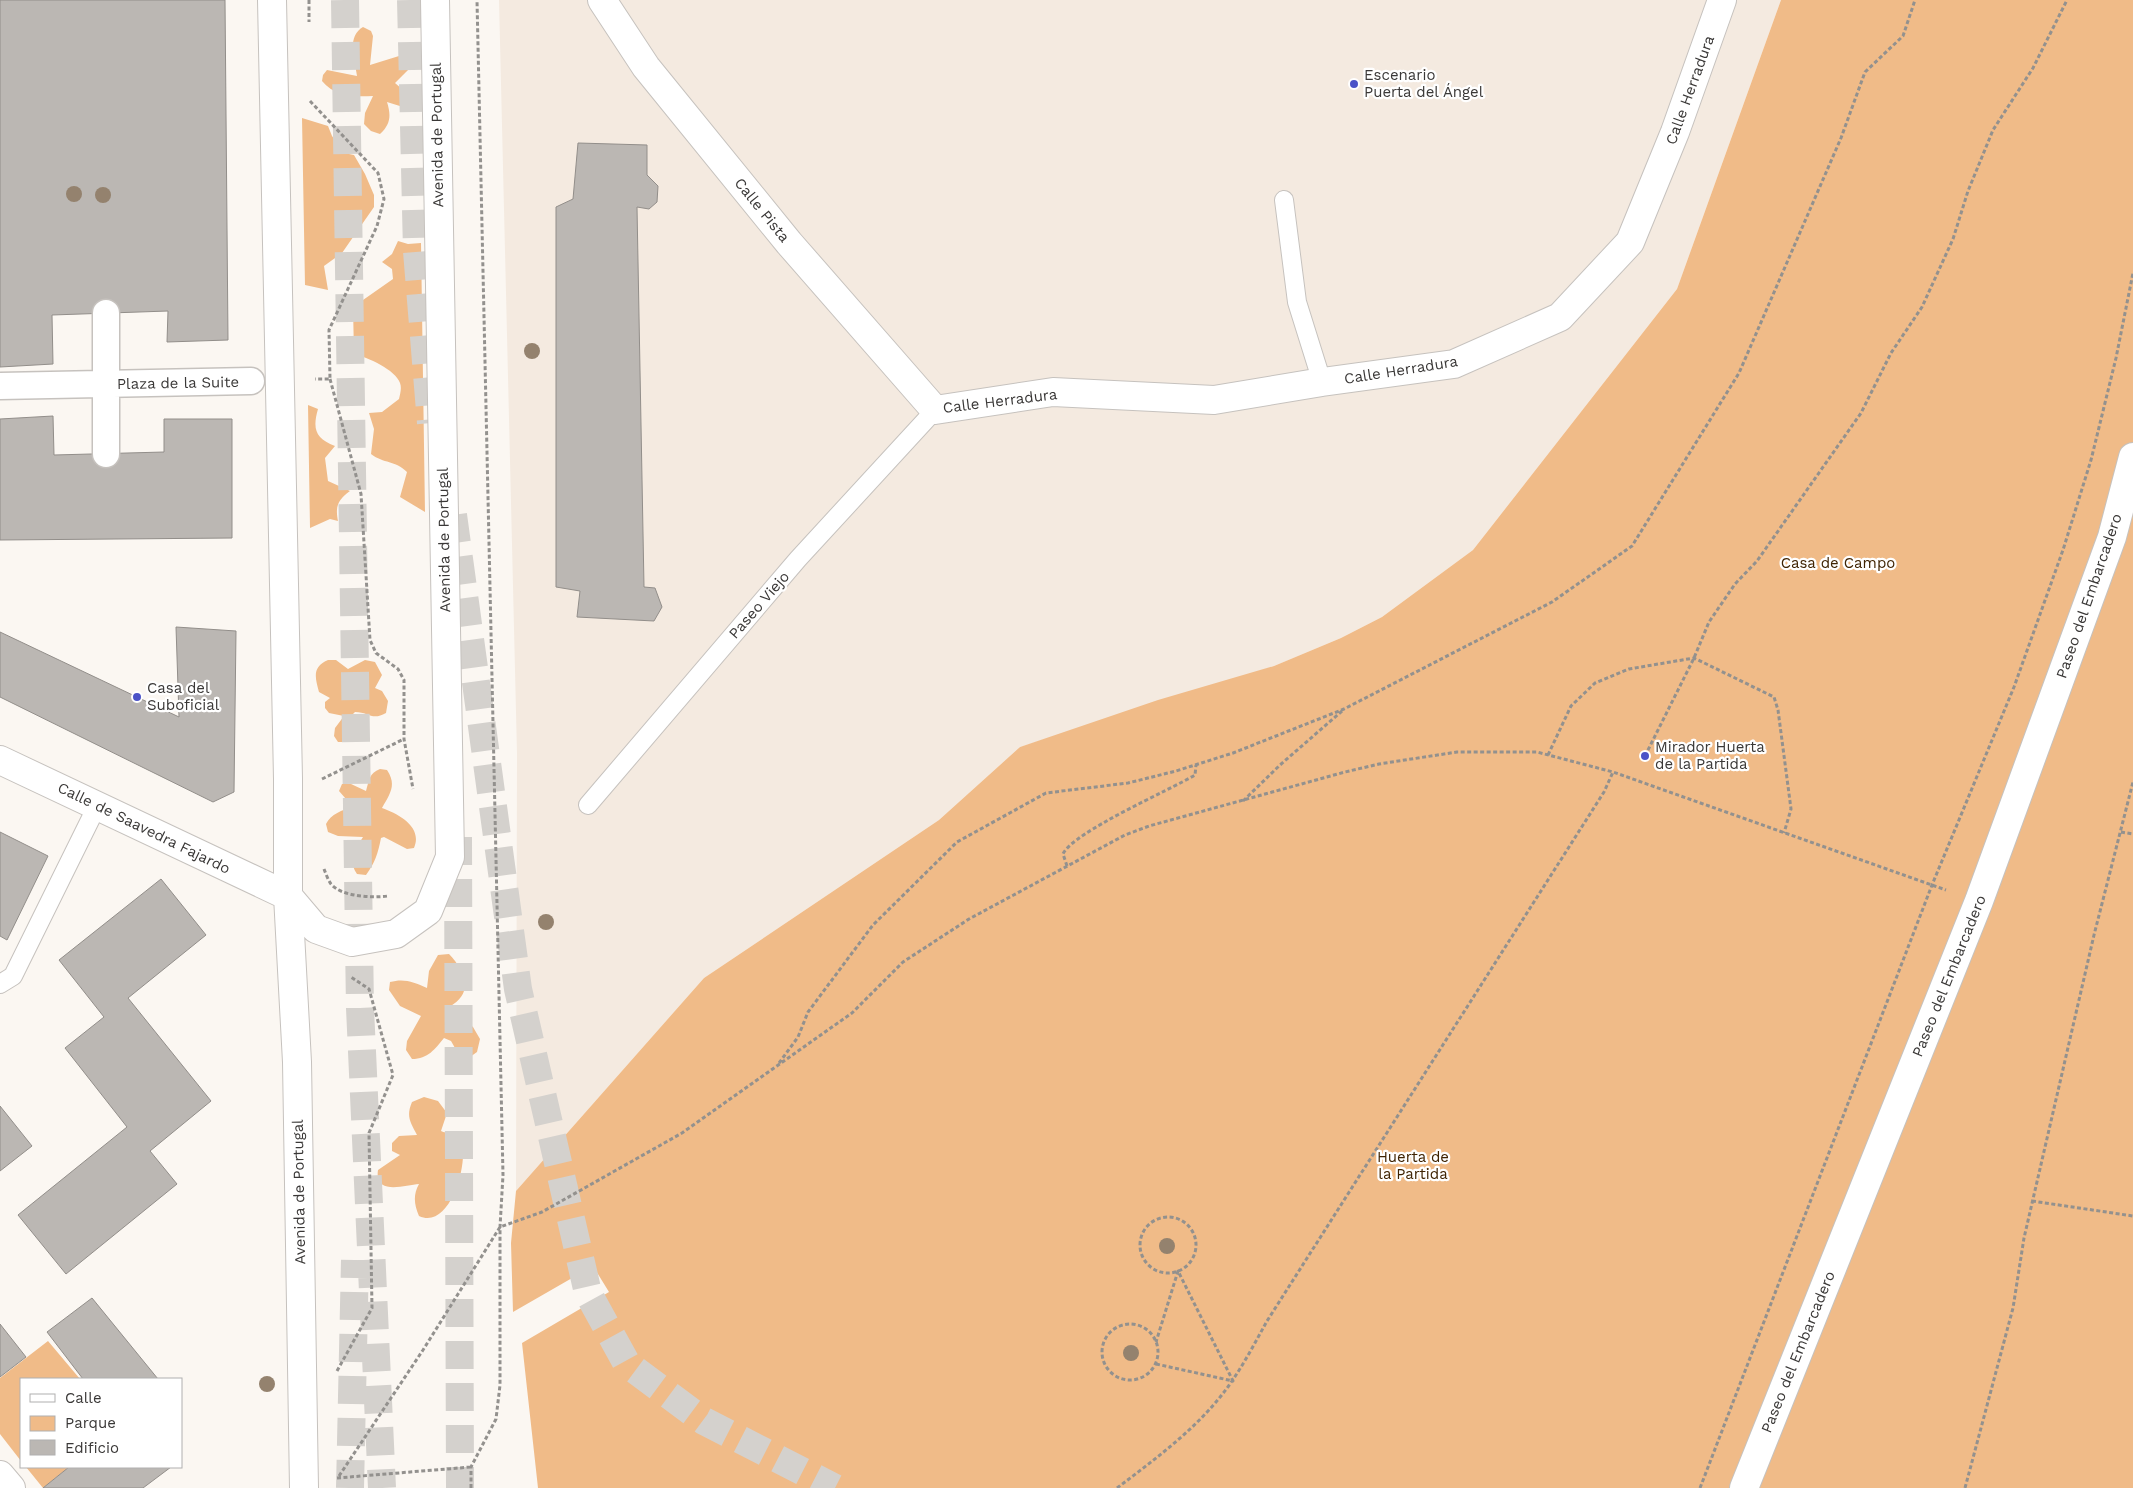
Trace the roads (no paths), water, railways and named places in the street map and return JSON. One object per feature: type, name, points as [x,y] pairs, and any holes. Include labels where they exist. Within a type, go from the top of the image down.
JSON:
[{"type":"street","name":"Avenida de Portugal","points":[[272,0],[288,779],[288,896],[297,1062],[304,1488]]},
{"type":"street","name":"Avenida de Portugal","points":[[288,896],[316,928],[352,942],[396,934],[428,911],[450,857],[435,0]]},
{"type":"street","name":"Calle Pista","points":[[602,0],[646,67],[770,220],[935,410]]},
{"type":"street","name":"Calle Herradura","points":[[935,410],[1053,392],[1214,400],[1322,382],[1454,364],[1560,317],[1630,242],[1675,132],[1722,0]]},
{"type":"street","name":"Plaza de la Suite","points":[[106,313],[106,454]]},
{"type":"street","name":"Plaza de la Suite","points":[[0,386],[251,381]]},
{"type":"street","name":"Paseo del Embarcadero","points":[[1744,1488],[1979,901],[2112,537],[2133,456]]},
{"type":"street","name":"Calle de Saavedra Fajardo","points":[[0,760],[288,896]]},
{"type":"street","points":[[0,1475],[11,1488]]},
{"type":"lane","points":[[1284,200],[1297,302],[1322,382]]},
{"type":"lane","name":"Paseo Viejo","points":[[588,805],[798,559],[935,410]]},
{"type":"lane","points":[[0,984],[13,976],[97,806]]},
{"type":"tunnel","points":[[345,0],[360,1008],[382,1488]]},
{"type":"tunnel","points":[[411,0],[417,251],[431,423]]},
{"type":"tunnel","points":[[453,515],[518,989],[588,1293],[627,1364],[704,1421],[835,1488]]},
{"type":"tunnel","points":[[458,837],[460,1488]]},
{"type":"tunnel","points":[[350,1488],[355,1260]]},
{"type":"place","name":"Escenario Puerta del Ángel","points":[[1354,84]]},
{"type":"place","name":"Casa del Suboficial","points":[[137,697]]},
{"type":"place","name":"Mirador Huerta de la Partida","points":[[1645,756]]},
{"type":"park label","name":"Casa de Campo","points":[[1838,563]]},
{"type":"park label","name":"Huerta de la Partida","points":[[1413,1166]]}]
